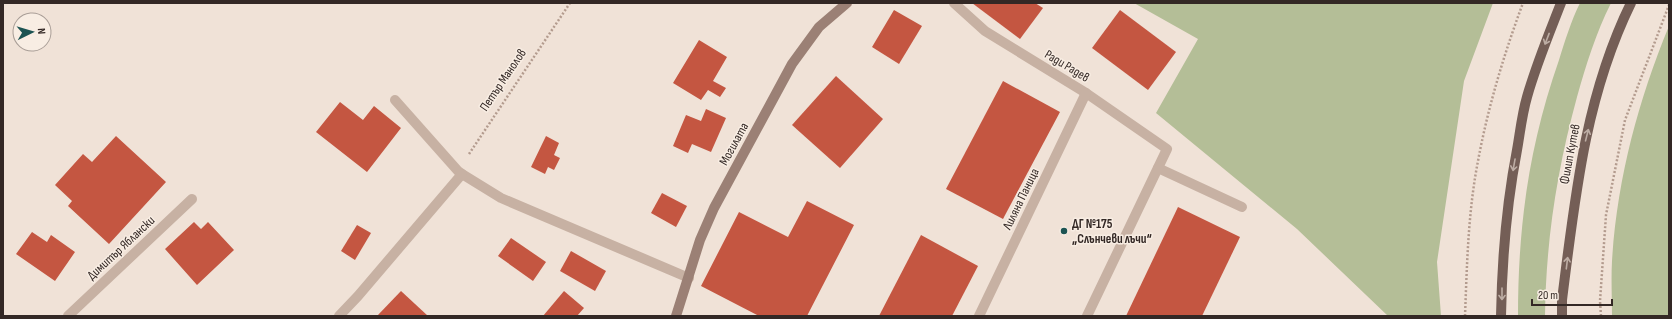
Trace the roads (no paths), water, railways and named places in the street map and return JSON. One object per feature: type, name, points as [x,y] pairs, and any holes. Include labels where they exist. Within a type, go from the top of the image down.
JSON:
[{"type":"main road","points":[[1502,316],[1502,269],[1505,219],[1519,136],[1527,98],[1561,3]]},
{"type":"main road","name":"Филип Кутев","points":[[1562,316],[1562,300],[1579,167],[1607,56],[1631,3]]},
{"type":"street","name":"Могилата","points":[[676,316],[690,278],[700,240],[714,208],[792,64],[819,27],[847,3]]},
{"type":"street","name":"Ради Радев","points":[[954,3],[985,32],[1086,93],[1167,149],[1158,168]]},
{"type":"street","name":"Лиляна Паница","points":[[979,316],[1086,93]]},
{"type":"street","points":[[395,100],[460,173],[501,198],[690,278]]},
{"type":"street","points":[[1087,316],[1158,168],[1242,207]]},
{"type":"street","points":[[339,316],[358,296],[460,173]]},
{"type":"street","name":"Димитър Яблански","points":[[68,316],[192,199]]},
{"type":"place","name":"ДГ №175 „Слънчеви лъчи“","points":[[1064,231]]}]
